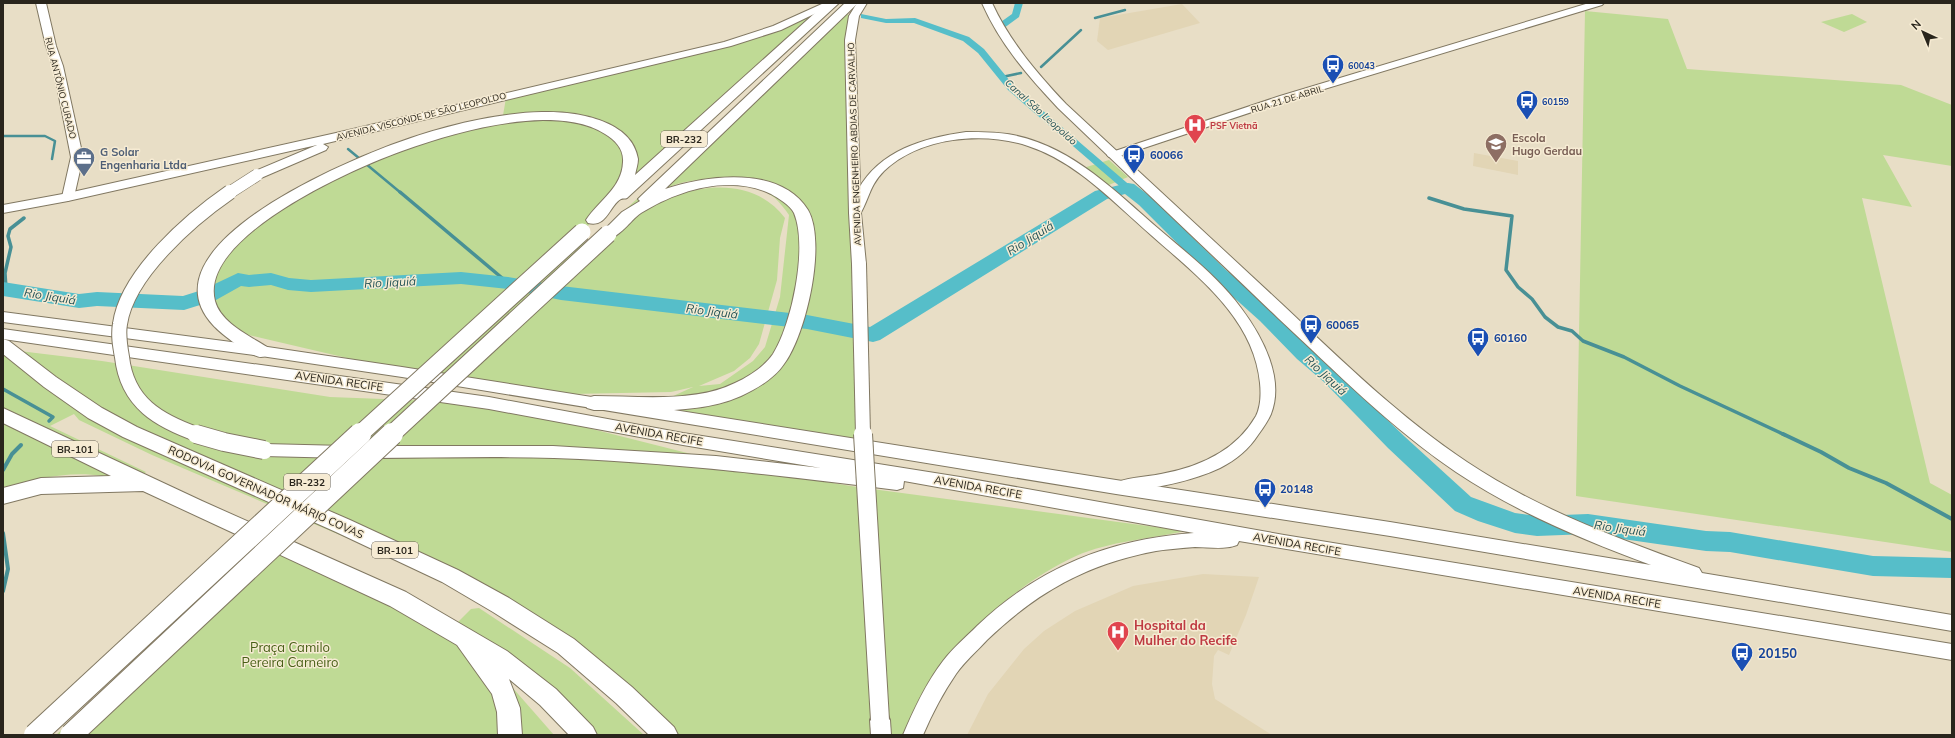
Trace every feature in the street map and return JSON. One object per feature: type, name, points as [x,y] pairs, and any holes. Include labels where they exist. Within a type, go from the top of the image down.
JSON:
[{"type":"highway","name":"BR-232","points":[[35,735],[318,473],[832,3]]},
{"type":"highway","name":"BR-232","points":[[71,735],[608,234],[852,3]]},
{"type":"highway","points":[[261,351],[231,332],[215,317],[209,308],[205,295],[205,282],[215,257],[238,235],[276,206],[337,174],[375,157],[420,140],[475,126],[541,116],[583,119],[608,129],[617,135],[628,148],[631,158],[627,179],[588,226]]},
{"type":"highway","points":[[594,403],[677,402],[710,399],[729,393],[765,372],[777,361],[786,348],[797,315],[803,282],[808,230],[804,218],[792,201],[772,189],[734,181],[700,184],[664,195],[633,210]]},
{"type":"highway","name":"RODOVIA GOVERNADOR MÁRIO COVAS","points":[[3,345],[50,382],[95,413],[130,432],[450,576],[501,605],[566,646],[624,695],[666,735]]},
{"type":"highway","name":"BR-101","points":[[3,415],[196,507],[398,599],[499,658],[525,677],[548,697],[585,735]]},
{"type":"highway","points":[[3,496],[41,486],[65,484],[147,483]]},
{"type":"highway","points":[[461,635],[502,689],[508,704],[510,735]]},
{"type":"main road","name":"AVENIDA VISCONDE DE SÃO LEOPOLDO","points":[[3,209],[68,197],[376,127],[754,36],[802,18],[832,3]]},
{"type":"main road","name":"AVENIDA ENGENHEIRO ABDIAS DE CARVALHO","points":[[862,3],[854,16],[850,40],[859,264],[864,460],[880,728]]},
{"type":"main road","points":[[987,3],[994,22],[1020,61],[1062,106],[1359,386],[1425,441],[1463,468],[1531,507],[1569,526],[1616,545],[1738,588]]},
{"type":"main road","points":[[376,127],[309,152],[257,175],[204,211],[161,250],[147,267],[122,311],[119,329],[123,372],[134,395],[148,408],[167,422],[188,432],[211,440],[264,450],[499,454],[553,452],[716,462],[915,485],[1149,518]]},
{"type":"main road","name":"AVENIDA RECIFE","points":[[3,316],[261,351],[594,403],[1116,487],[1398,530],[1952,623]]},
{"type":"main road","name":"AVENIDA RECIFE","points":[[3,334],[489,403],[683,439],[960,484],[1284,542],[1952,652]]},
{"type":"main road","points":[[913,735],[927,704],[949,668],[1003,612],[1059,574],[1084,562],[1121,550],[1160,543],[1222,540],[1284,542]]},
{"type":"street","name":"RUA ANTÔNIO CURADO","points":[[41,3],[51,46],[58,66],[77,157],[68,197]]},
{"type":"street","name":"RUA 21 DE ABRIL","points":[[1113,155],[1284,98],[1599,3]]},
{"type":"street","points":[[856,213],[867,184],[893,158],[927,142],[974,136],[1007,138],[1033,144],[1068,160],[1109,192],[1200,272],[1239,316],[1260,351],[1268,392],[1265,412],[1254,432],[1243,445],[1227,457],[1210,466],[1167,480],[1116,487]]},
{"type":"shaded area","points":[[1182,4],[1200,23],[1108,50],[1097,41],[1100,18]]},
{"type":"shaded area","name":"Escola Hugo Gerdau","points":[[1474,153],[1518,161],[1518,175],[1473,166]]},
{"type":"shaded area","name":"Hospital da Mulher do Recife","points":[[1203,574],[1259,577],[1246,615],[1229,655],[1218,650],[1214,656],[1212,684],[1215,699],[1272,735],[967,735],[988,694],[1024,649],[1044,631],[1075,611],[1133,586]]},
{"type":"green space","points":[[829,5],[608,204],[585,229],[571,234],[593,247],[621,224],[639,212],[676,195],[695,190],[715,188],[735,189],[753,194],[770,203],[785,218],[780,238],[777,280],[759,344],[750,358],[734,371],[699,386],[720,384],[753,361],[765,347],[780,297],[789,215],[781,204],[775,198],[753,187],[728,180],[714,179],[689,181],[677,184],[650,196],[624,211],[745,98],[843,11],[850,16],[863,440],[646,405],[671,397],[693,387],[671,392],[572,394],[364,362],[232,331],[210,306],[201,282],[205,263],[216,248],[232,232],[258,213],[293,192],[428,140],[502,121],[506,98],[727,44]]},
{"type":"green space","points":[[1585,11],[1668,19],[1687,69],[1901,85],[1952,105],[1952,166],[1883,155],[1912,207],[1862,198],[1930,483],[1952,495],[1952,552],[1576,496]]},
{"type":"green space","points":[[1852,14],[1867,22],[1844,32],[1821,22]]},
{"type":"green space","points":[[1109,160],[1128,177],[1104,187],[1080,169]]},
{"type":"green space","points":[[3,349],[102,361],[330,397],[489,403],[703,457],[543,448],[410,451],[265,450],[338,453],[552,454],[715,464],[857,487],[1185,531],[1116,544],[1089,551],[1076,556],[1042,574],[1026,585],[981,622],[937,670],[922,695],[904,735],[661,735],[565,647],[443,582],[387,555],[152,455],[79,420],[74,414],[50,426],[146,472],[127,487],[105,477],[90,474],[77,474],[27,481],[3,487]]},
{"type":"green space","name":"Praça Camilo Pereira Carneiro","points":[[274,541],[354,578],[497,670],[554,735],[56,735],[134,662]]},
{"type":"green space","points":[[479,608],[570,668],[644,735],[589,735],[454,626],[471,609]]},
{"type":"waterway","points":[[1001,26],[1016,15],[1019,3]]},
{"type":"waterway","points":[[1095,18],[1125,10]]},
{"type":"waterway","name":"Canal São Leopoldo","points":[[864,16],[886,21],[915,20],[948,31],[966,39],[981,51],[1011,88],[1128,188]]},
{"type":"waterway","points":[[1041,67],[1081,30]]},
{"type":"waterway","points":[[1002,77],[1021,73]]},
{"type":"waterway","points":[[3,136],[45,136],[55,141],[52,159]]},
{"type":"waterway","points":[[348,149],[401,193]]},
{"type":"waterway","name":"Rio Jiquiá","points":[[3,289],[79,301],[97,299],[184,303],[209,295],[238,279],[249,281],[271,279],[288,284],[311,286],[461,278],[508,283],[561,293],[807,322],[873,335],[1101,195],[1128,188],[1145,201],[1219,274],[1267,316],[1304,354],[1331,377],[1396,442],[1463,504],[1486,514],[1515,523],[1537,526],[1588,524],[1706,541],[1730,542],[1873,566],[1952,568]]},
{"type":"waterway","points":[[400,192],[508,283]]},
{"type":"waterway","points":[[1429,198],[1464,209],[1512,216],[1506,270],[1518,287],[1532,299],[1545,317],[1558,327],[1572,331],[1583,341],[1624,357],[1680,386],[1785,435]]},
{"type":"waterway","points":[[6,289],[5,273],[11,247],[8,236],[10,229],[24,218]]},
{"type":"waterway","points":[[3,389],[53,417],[49,421]]},
{"type":"waterway","points":[[1783,434],[1821,452],[1849,468],[1886,483],[1952,519]]},
{"type":"waterway","points":[[3,470],[12,454],[21,445]]},
{"type":"waterway","points":[[3,533],[8,569],[3,591]]},
{"type":"place","name":"60043","points":[[1333,84]]},
{"type":"place","name":"60159","points":[[1527,120]]},
{"type":"place","name":"PSF Vietnã","points":[[1195,144]]},
{"type":"place","name":"Escola Hugo Gerdau","points":[[1496,164]]},
{"type":"place","name":"60066","points":[[1134,174]]},
{"type":"place","name":"G Solar Engenharia Ltda","points":[[84,178]]},
{"type":"place","name":"60065","points":[[1311,344]]},
{"type":"place","name":"60160","points":[[1478,358]]},
{"type":"place","name":"20148","points":[[1265,508]]},
{"type":"place","name":"Hospital da Mulher do Recife","points":[[1118,652]]},
{"type":"place","name":"20150","points":[[1742,672]]}]
